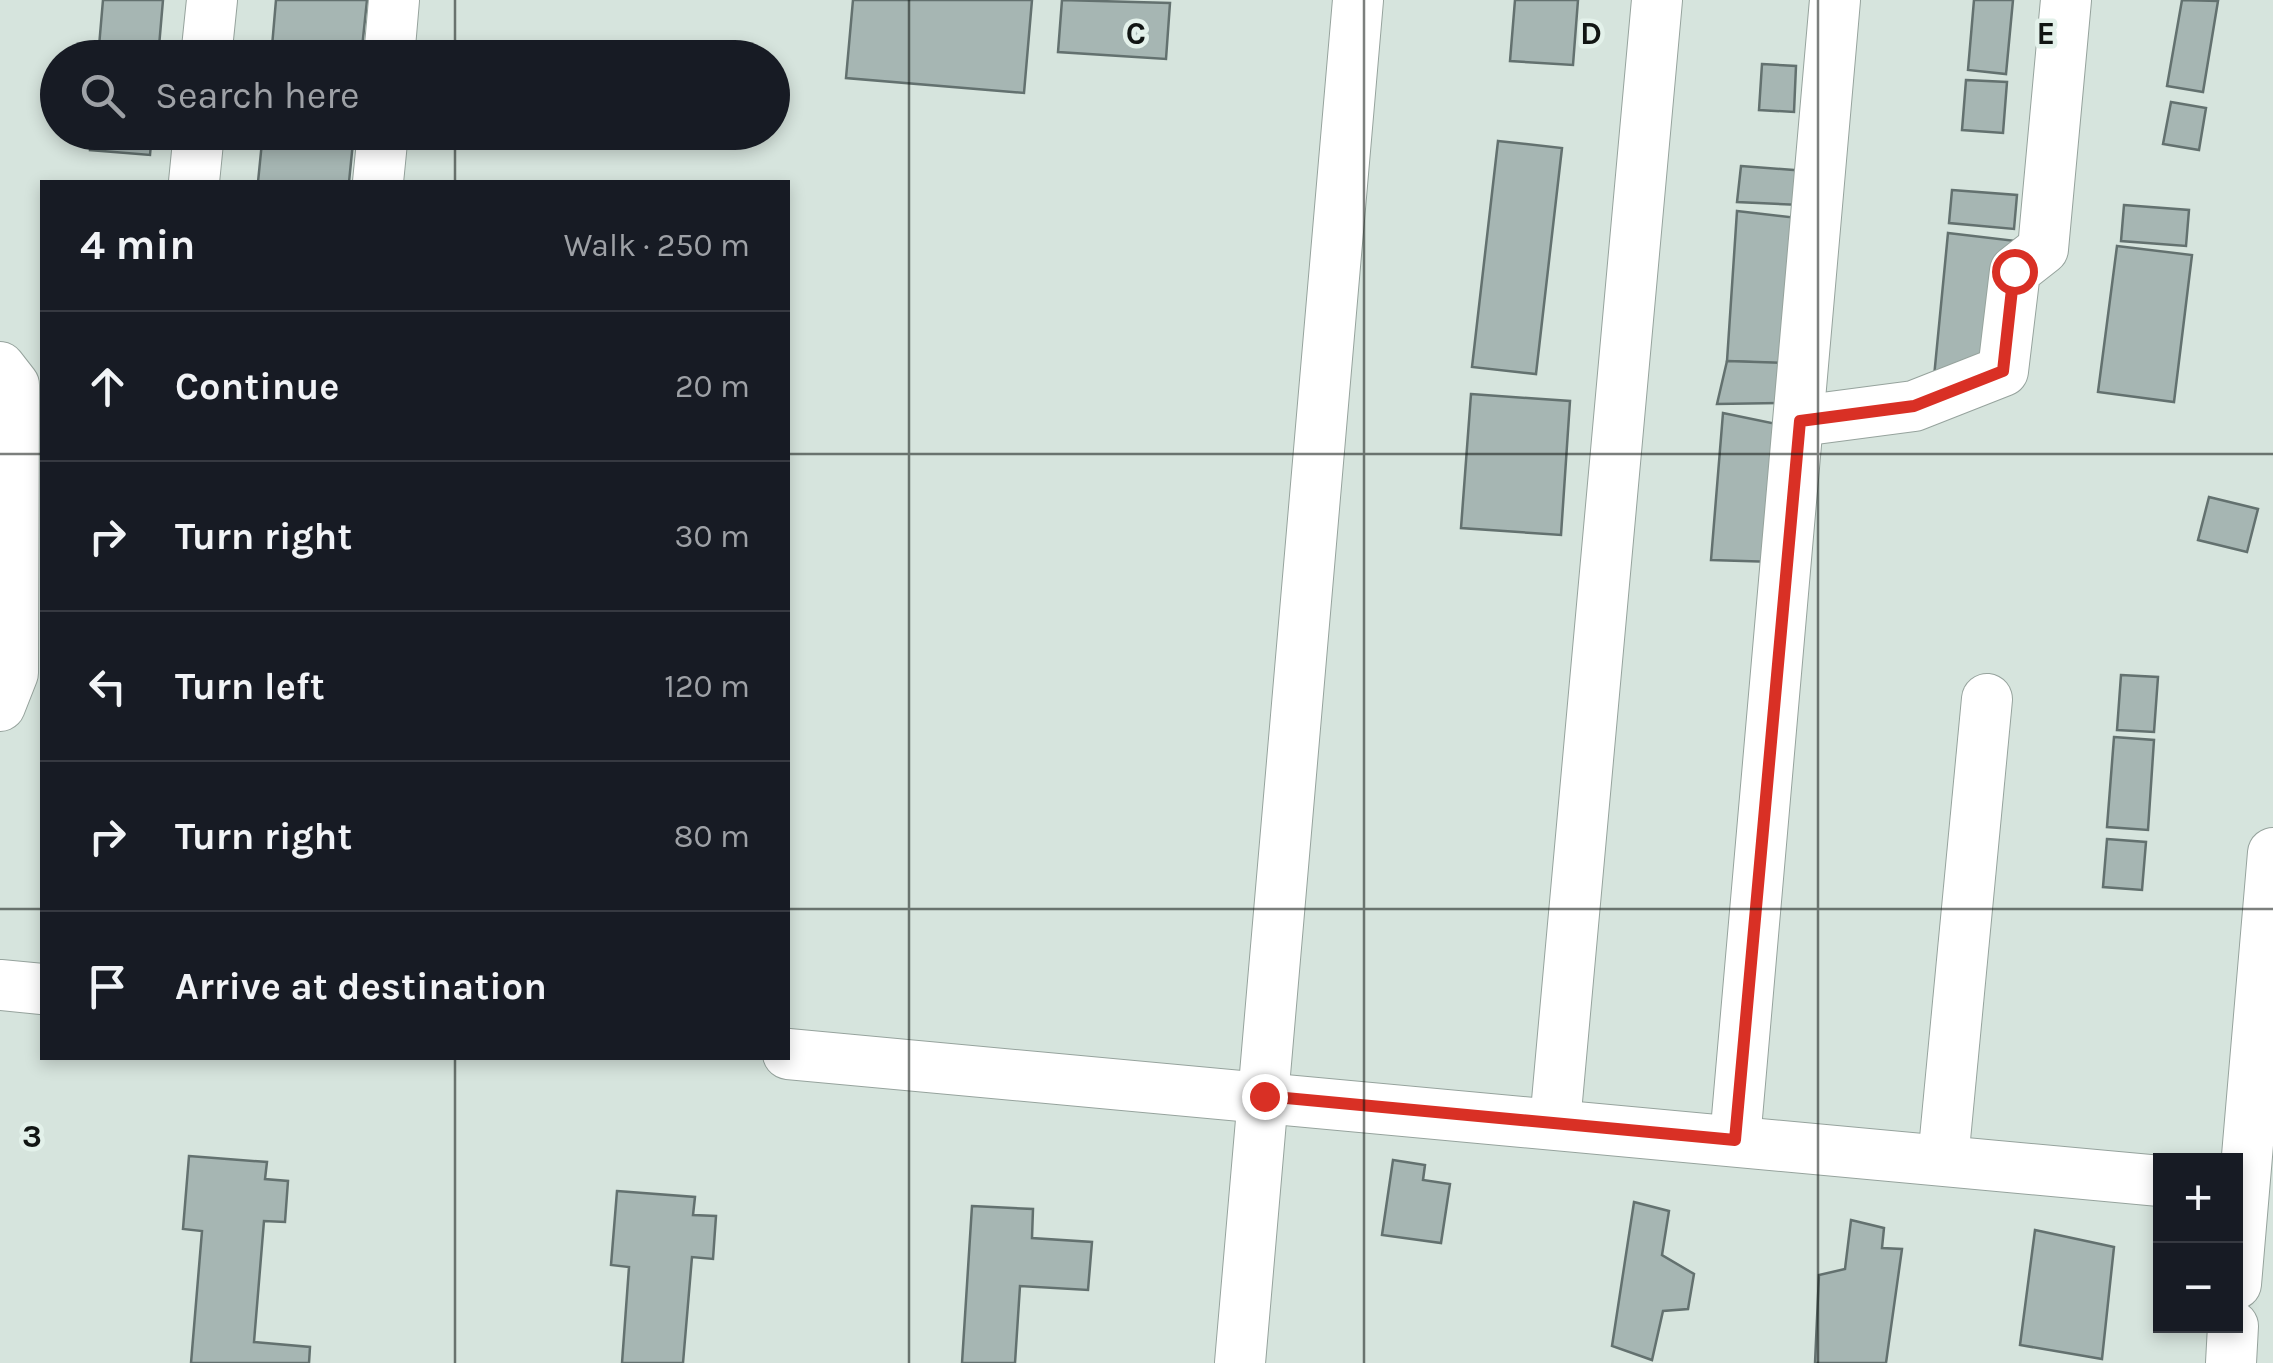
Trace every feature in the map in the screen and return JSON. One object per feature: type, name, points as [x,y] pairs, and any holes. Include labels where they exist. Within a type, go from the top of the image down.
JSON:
[{"type":"street","points":[[208,40],[212,0]]},
{"type":"street","points":[[391,40],[394,0]]},
{"type":"street","points":[[1240,1363],[1358,0]]},
{"type":"street","points":[[1555,1123],[1657,0]]},
{"type":"street","points":[[1735,1140],[1835,0]]},
{"type":"street","points":[[1800,421],[1914,406],[2003,371],[2014,271],[2043,250],[2066,0]]},
{"type":"street","points":[[194,180],[197,150]]},
{"type":"street","points":[[378,180],[381,150]]},
{"type":"street","points":[[0,367],[14,385],[13,674],[0,706]]},
{"type":"street","points":[[1943,1160],[1988,699]]},
{"type":"street","points":[[2242,1153],[2272,885]]},
{"type":"street","points":[[0,985],[40,989]]},
{"type":"street","points":[[790,1054],[2153,1179]]},
{"type":"street","points":[[2231,1363],[2233,1333]]},
{"type":"building","points":[[103,0],[163,0],[160,40],[100,40]]},
{"type":"building","points":[[276,0],[367,0],[363,40],[273,40]]},
{"type":"building","points":[[853,0],[1032,0],[1024,93],[846,78]]},
{"type":"building","points":[[1062,0],[1170,3],[1166,59],[1058,52]]},
{"type":"building","points":[[1515,0],[1578,0],[1573,65],[1510,61]]},
{"type":"building","points":[[1974,0],[2013,0],[2006,74],[1968,70]]},
{"type":"building","points":[[2182,0],[2218,1],[2203,92],[2167,86]]},
{"type":"building","points":[[1762,64],[1796,66],[1794,112],[1759,110]]},
{"type":"building","points":[[1966,80],[2007,82],[2003,133],[1962,130]]},
{"type":"building","points":[[2171,102],[2206,108],[2199,150],[2163,144]]},
{"type":"building","points":[[1498,141],[1562,148],[1536,374],[1472,367]]},
{"type":"building","points":[[90,150],[150,150],[150,155]]},
{"type":"building","points":[[261,150],[352,150],[349,180],[258,180]]},
{"type":"building","points":[[1741,166],[1806,171],[1801,205],[1737,202]]},
{"type":"building","points":[[1952,190],[2017,195],[2014,229],[1949,223]]},
{"type":"building","points":[[2124,205],[2189,210],[2186,246],[2121,241]]},
{"type":"building","points":[[1737,211],[1807,219],[1792,364],[1727,361]]},
{"type":"building","points":[[1948,233],[2016,241],[1991,366],[1934,377]]},
{"type":"building","points":[[2117,246],[2192,255],[2174,402],[2098,392]]},
{"type":"building","points":[[1727,361],[1785,363],[1785,403],[1717,404]]},
{"type":"building","points":[[1471,394],[1570,401],[1561,535],[1461,528]]},
{"type":"building","points":[[1723,413],[1791,427],[1775,562],[1711,560]]},
{"type":"building","points":[[2209,497],[2258,509],[2247,552],[2198,540]]},
{"type":"building","points":[[2121,675],[2158,677],[2154,732],[2117,730]]},
{"type":"building","points":[[2114,737],[2154,740],[2148,830],[2107,827]]},
{"type":"building","points":[[2107,839],[2146,842],[2142,890],[2103,887]]},
{"type":"building","points":[[189,1156],[267,1162],[265,1179],[288,1181],[285,1222],[264,1221],[254,1342],[310,1347],[309,1363],[191,1363],[202,1231],[183,1229]]},
{"type":"building","points":[[1393,1160],[1425,1165],[1423,1180],[1450,1184],[1441,1243],[1382,1235]]},
{"type":"building","points":[[617,1191],[695,1197],[693,1215],[716,1216],[713,1259],[692,1257],[683,1363],[622,1363],[629,1267],[611,1265]]},
{"type":"building","points":[[1634,1202],[1669,1211],[1662,1255],[1694,1274],[1688,1309],[1663,1311],[1652,1360],[1612,1346]]},
{"type":"building","points":[[972,1206],[1033,1209],[1032,1238],[1092,1242],[1088,1290],[1020,1286],[1015,1363],[962,1363]]},
{"type":"building","points":[[1851,1220],[1884,1228],[1882,1248],[1902,1249],[1886,1363],[1815,1363],[1819,1275],[1845,1269]]},
{"type":"building","points":[[2035,1230],[2114,1247],[2102,1359],[2020,1345]]},
{"type":"route","points":[[1264,1096],[1735,1140],[1800,421],[1914,406],[2003,371],[2014,271]]}]
